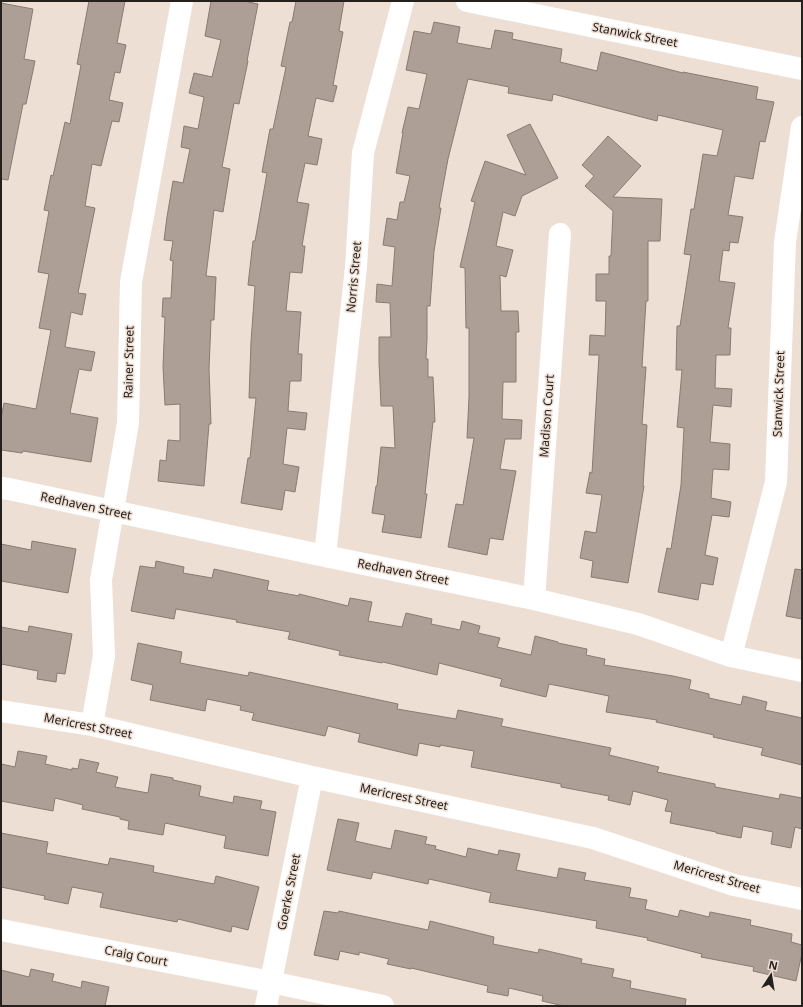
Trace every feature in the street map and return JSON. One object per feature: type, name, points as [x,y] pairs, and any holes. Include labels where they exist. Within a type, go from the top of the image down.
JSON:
[{"type":"street","name":"Rainer Street","points":[[92,725],[104,656],[101,580],[128,423],[131,282],[182,1]]},
{"type":"street","name":"Norris Street","points":[[325,556],[356,267],[363,153],[403,1]]},
{"type":"street","name":"Stanwick Street","points":[[467,1],[802,69]]},
{"type":"street","name":"Stanwick Street","points":[[731,656],[776,482],[785,242],[802,127]]},
{"type":"street","name":"Madison Court","points":[[534,599],[560,234]]},
{"type":"street","name":"Redhaven Street","points":[[1,488],[534,599],[638,624],[731,656],[802,671]]},
{"type":"street","name":"Mericrest Street","points":[[1,710],[92,725],[312,777],[593,838],[734,885],[802,900]]},
{"type":"street","name":"Goerke Street","points":[[266,1006],[312,777]]},
{"type":"street","name":"Craig Court","points":[[1,930],[271,982],[383,1006]]},
{"type":"building","points":[[89,1],[125,1],[117,43],[126,45],[120,73],[115,72],[109,100],[123,103],[119,122],[112,121],[101,166],[92,164],[85,206],[95,208],[78,293],[86,294],[82,315],[71,312],[65,347],[95,352],[91,371],[79,369],[70,413],[98,418],[91,462],[23,451],[22,453],[1,450],[1,418],[4,403],[36,409],[51,330],[39,328],[49,274],[38,272],[49,211],[44,210],[51,175],[53,176],[65,122],[70,124],[81,65],[77,64]]},
{"type":"building","points":[[211,1],[244,1],[258,4],[239,104],[234,103],[222,167],[230,169],[223,212],[214,210],[206,276],[216,277],[214,320],[211,320],[209,369],[211,424],[209,424],[204,486],[158,481],[160,460],[166,461],[168,440],[180,441],[180,404],[165,405],[163,367],[165,317],[162,317],[163,298],[171,298],[173,261],[170,260],[173,241],[164,240],[173,181],[183,183],[190,149],[181,147],[184,126],[198,129],[204,97],[189,93],[194,73],[212,77],[221,40],[205,36]]},
{"type":"building","points":[[296,1],[344,1],[339,31],[343,32],[333,85],[337,86],[333,102],[316,98],[308,136],[322,139],[317,165],[305,163],[297,202],[309,204],[302,246],[305,246],[302,273],[290,272],[286,311],[301,312],[298,354],[302,354],[301,381],[290,381],[288,411],[307,413],[305,430],[287,428],[283,464],[299,467],[295,492],[285,490],[282,510],[241,503],[248,458],[250,458],[256,398],[249,398],[255,286],[248,285],[253,241],[255,241],[267,173],[262,172],[270,129],[273,129],[286,67],[281,66]]},
{"type":"building","points":[[1,3],[33,9],[24,59],[35,61],[26,104],[23,104],[8,180],[1,179]]},
{"type":"building","points":[[434,22],[460,27],[457,43],[491,49],[495,30],[513,33],[512,39],[562,49],[560,62],[597,71],[601,52],[683,73],[758,87],[756,99],[774,102],[765,142],[760,141],[753,179],[735,176],[728,215],[743,217],[738,243],[730,242],[729,251],[723,250],[719,281],[735,283],[728,328],[731,328],[730,355],[716,355],[715,388],[732,389],[731,407],[713,405],[710,442],[730,444],[729,470],[713,469],[711,498],[731,502],[729,517],[712,515],[705,555],[718,558],[713,585],[701,583],[698,600],[658,592],[667,548],[671,549],[681,485],[684,428],[677,427],[682,370],[676,370],[677,326],[680,326],[691,255],[684,254],[691,209],[694,209],[703,154],[717,156],[723,130],[658,115],[657,121],[553,94],[552,101],[508,93],[509,87],[468,79],[448,159],[439,208],[441,208],[434,251],[430,306],[427,306],[426,359],[428,359],[428,377],[433,377],[435,422],[433,422],[425,494],[427,494],[421,538],[382,532],[385,515],[372,513],[377,486],[381,447],[395,448],[393,406],[381,406],[379,362],[379,337],[391,337],[390,303],[376,302],[377,284],[392,286],[395,247],[383,245],[387,218],[397,220],[400,202],[404,202],[410,176],[396,173],[402,133],[408,107],[419,109],[427,74],[406,70],[414,31],[431,34]]},
{"type":"building","points":[[530,124],[558,178],[522,196],[515,216],[503,212],[496,246],[513,250],[506,277],[500,275],[501,311],[518,311],[519,332],[516,332],[516,382],[503,382],[502,419],[522,420],[521,439],[505,439],[500,469],[516,471],[503,540],[490,538],[487,555],[448,547],[456,504],[463,505],[474,438],[467,438],[469,397],[469,328],[466,328],[465,268],[460,267],[475,202],[471,201],[485,161],[526,175],[507,135]]},
{"type":"building","points":[[608,136],[641,166],[613,197],[662,199],[660,241],[648,241],[648,301],[646,301],[642,367],[646,367],[642,424],[647,425],[644,486],[628,583],[591,577],[593,561],[580,558],[585,531],[596,533],[602,495],[586,493],[590,472],[592,473],[599,355],[589,355],[590,335],[605,336],[606,301],[596,301],[596,274],[609,274],[613,211],[585,186],[594,176],[582,165]]},
{"type":"building","points":[[32,541],[76,549],[68,593],[1,581],[1,544],[31,550]]},
{"type":"building","points":[[156,561],[184,567],[183,573],[212,578],[214,569],[269,581],[267,590],[299,596],[299,594],[348,606],[350,598],[372,602],[368,621],[402,627],[406,613],[432,619],[431,624],[460,630],[462,621],[480,626],[478,633],[500,638],[497,647],[531,655],[535,636],[558,643],[587,649],[586,655],[605,659],[604,665],[691,680],[689,689],[709,694],[709,698],[741,705],[743,696],[767,702],[765,710],[802,718],[802,765],[761,755],[763,748],[656,722],[657,720],[606,712],[609,696],[549,684],[546,697],[500,686],[502,679],[439,663],[437,675],[383,662],[339,655],[340,651],[288,639],[290,632],[236,622],[237,620],[176,609],[174,619],[131,611],[140,566],[155,568]]},
{"type":"building","points":[[795,569],[802,570],[802,619],[786,616]]},
{"type":"building","points":[[29,626],[72,634],[65,674],[57,673],[56,682],[37,679],[38,671],[1,664],[1,627],[28,632]]},
{"type":"building","points":[[138,643],[182,652],[180,663],[248,676],[249,672],[398,704],[397,709],[456,719],[458,710],[503,719],[501,726],[611,748],[609,755],[659,767],[657,772],[715,784],[715,787],[779,799],[780,794],[802,798],[802,829],[795,827],[791,848],[771,844],[773,832],[743,826],[741,838],[670,823],[672,812],[665,811],[668,800],[633,791],[630,805],[608,800],[609,796],[561,787],[561,784],[471,767],[474,751],[419,743],[417,756],[358,742],[360,734],[328,726],[325,736],[252,720],[254,713],[240,710],[241,706],[207,699],[205,711],[150,700],[153,685],[131,680]]},
{"type":"building","points":[[18,751],[47,756],[45,764],[72,770],[72,768],[78,769],[80,759],[99,763],[96,772],[118,777],[115,787],[148,793],[151,774],[173,778],[173,780],[201,786],[199,796],[233,803],[234,796],[262,801],[260,809],[276,812],[268,856],[224,848],[226,836],[165,823],[163,835],[128,829],[129,821],[120,819],[120,817],[82,809],[83,805],[55,798],[53,811],[1,801],[1,764],[15,767]]},
{"type":"building","points":[[338,819],[359,823],[355,841],[391,849],[395,830],[427,837],[425,844],[436,846],[435,849],[466,857],[468,848],[498,855],[499,850],[520,854],[516,870],[557,878],[559,868],[586,873],[584,880],[631,888],[629,897],[647,900],[645,909],[678,917],[680,910],[709,917],[710,912],[751,920],[750,925],[792,934],[791,942],[802,945],[802,953],[796,981],[753,971],[754,967],[701,957],[702,954],[647,940],[648,938],[596,928],[597,921],[489,902],[491,893],[429,879],[428,884],[373,872],[371,879],[327,870]]},
{"type":"building","points":[[1,833],[48,842],[46,853],[108,865],[110,858],[154,866],[153,872],[214,884],[216,876],[259,887],[248,930],[232,926],[231,932],[178,919],[177,922],[100,907],[103,893],[72,887],[68,904],[44,899],[45,896],[1,887]]},
{"type":"building","points":[[324,911],[338,913],[339,911],[428,930],[430,921],[494,937],[493,944],[538,953],[539,949],[582,959],[581,963],[614,969],[612,977],[631,981],[630,988],[686,999],[685,1006],[564,1006],[542,1001],[543,996],[509,988],[508,996],[487,992],[488,986],[387,964],[389,959],[359,952],[359,955],[340,951],[338,960],[314,955]]},
{"type":"building","points":[[31,969],[54,974],[52,981],[81,988],[82,981],[109,987],[105,1006],[1,1006],[1,970],[29,977]]}]
